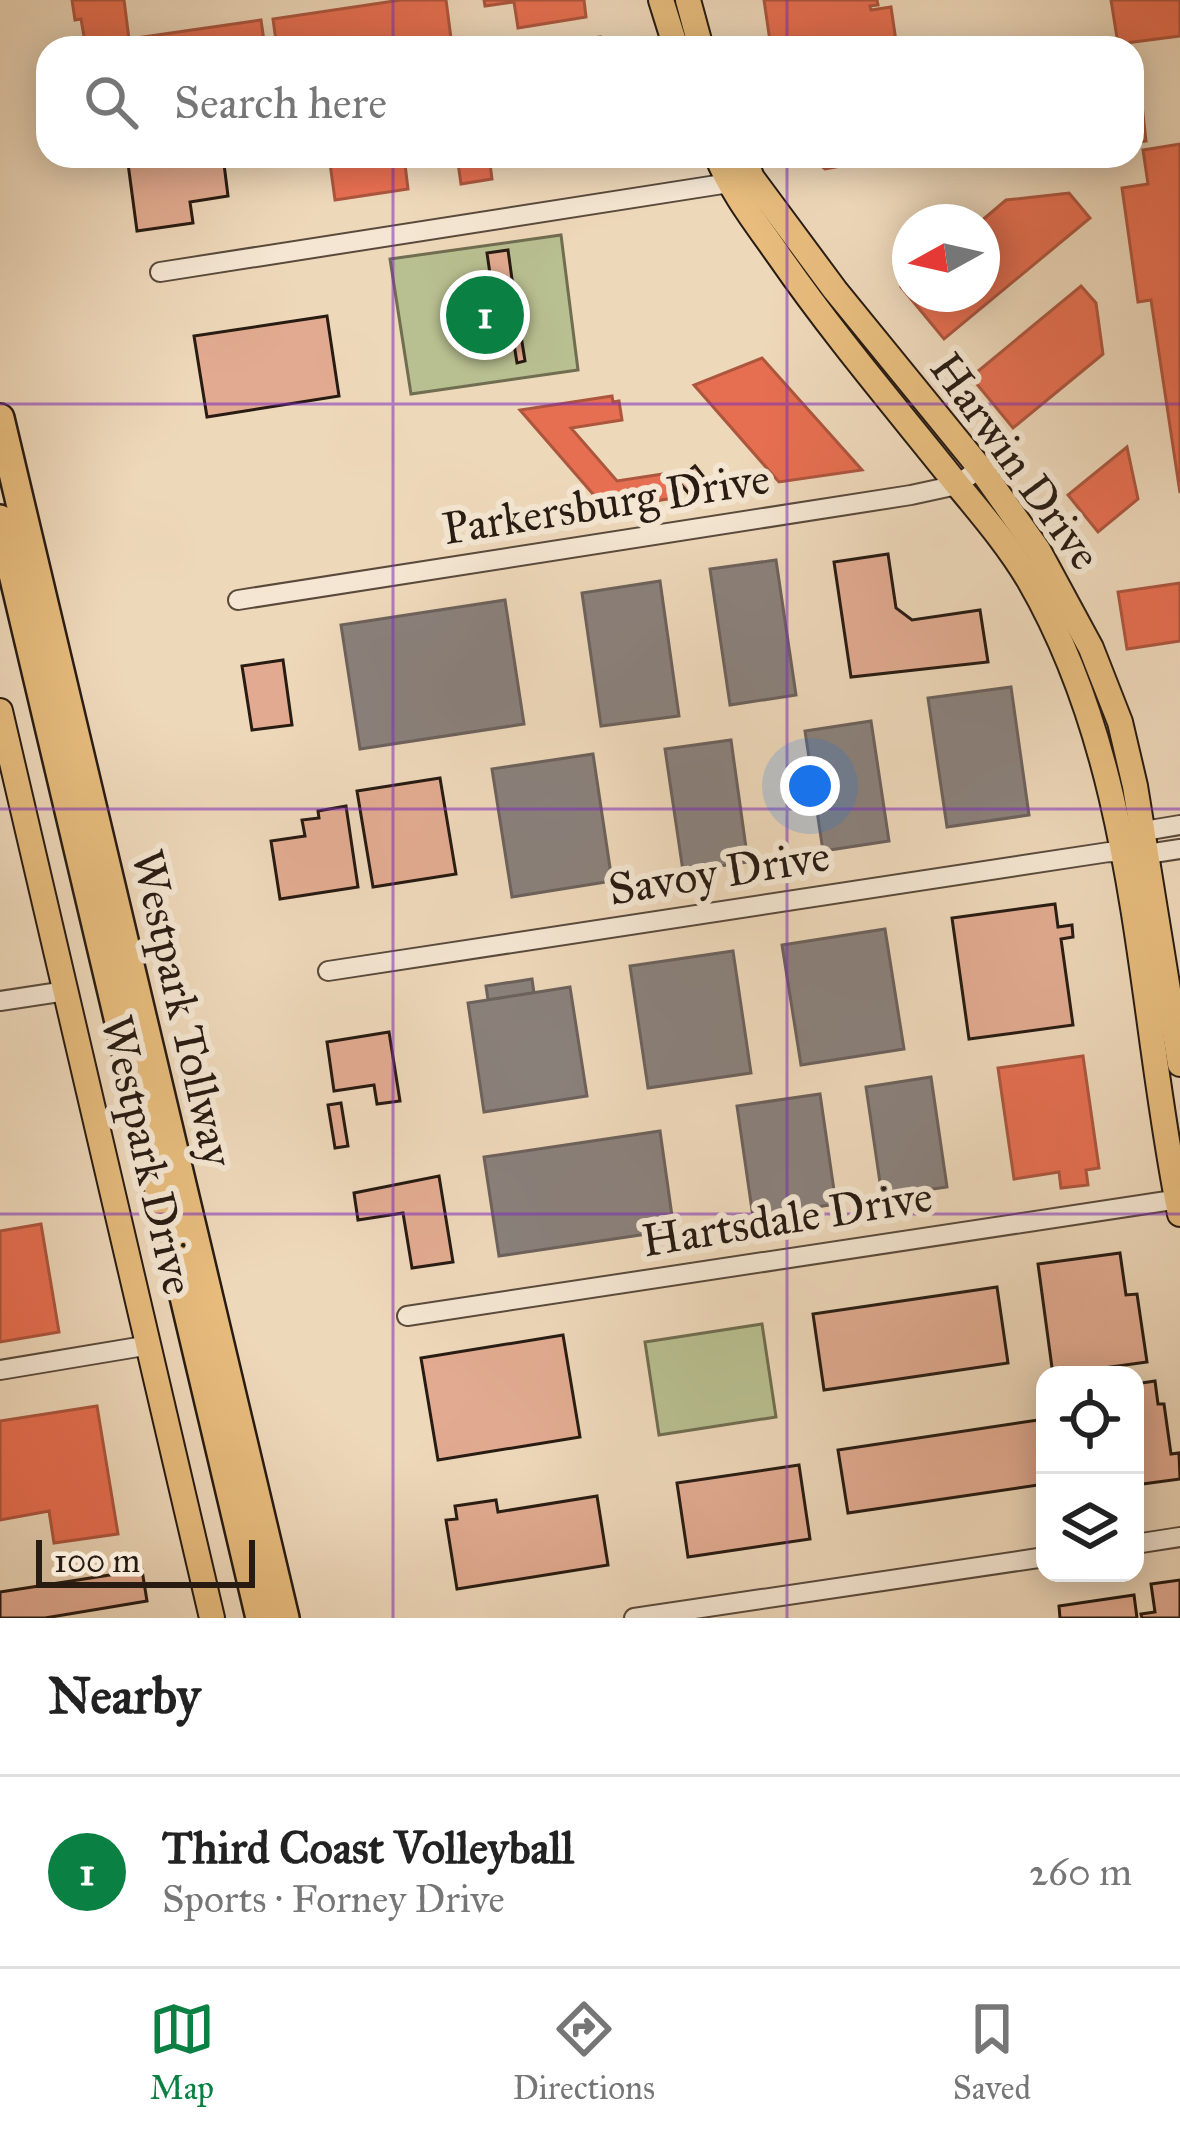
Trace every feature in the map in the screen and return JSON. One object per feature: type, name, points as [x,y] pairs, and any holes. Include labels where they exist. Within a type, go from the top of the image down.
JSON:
[{"type":"highway","name":"Westpark Tollway","points":[[0,418],[285,1618]]},
{"type":"highway","name":"Westpark Tollway","points":[[0,519],[260,1618]]},
{"type":"main road","points":[[661,0],[672,36]]},
{"type":"main road","points":[[688,0],[698,36]]},
{"type":"main road","name":"Harwin Drive","points":[[741,173],[957,485],[993,523],[1120,722],[1161,1023],[1179,1204]]},
{"type":"main road","name":"Harwin Drive","points":[[825,298],[980,468],[1038,550],[1082,656]]},
{"type":"main road","name":"Westpark Drive","points":[[0,711],[212,1618]]},
{"type":"main road","name":"Harwin Drive","points":[[1161,1023],[1180,1064]]},
{"type":"street","points":[[160,272],[741,173]]},
{"type":"street","name":"Parkersburg Drive","points":[[238,600],[957,485],[980,468]]},
{"type":"street","name":"Savoy Drive","points":[[1138,845],[1180,826]]},
{"type":"street","name":"Savoy Drive","points":[[328,970],[1138,845],[1180,849]]},
{"type":"street","points":[[0,1000],[66,991]]},
{"type":"street","name":"Hartsdale Drive","points":[[407,1316],[1179,1204]]},
{"type":"street","points":[[0,1370],[150,1346]]},
{"type":"street","points":[[1144,1543],[1180,1537]]},
{"type":"street","points":[[634,1618],[1036,1558]]},
{"type":"green space","points":[[561,235],[578,370],[411,394],[390,259]]},
{"type":"green space","points":[[762,1324],[776,1417],[659,1435],[645,1342]]},
{"type":"building: Shops","points":[[72,0],[124,0],[129,36],[84,36],[81,19],[75,20]]},
{"type":"building: Shops","points":[[401,0],[446,0],[451,36],[275,36],[273,19]]},
{"type":"building: Shops","points":[[484,0],[584,0],[586,17],[518,28],[514,2],[485,6]]},
{"type":"building: Shops","points":[[764,0],[877,0],[871,10],[891,7],[895,36],[769,36]]},
{"type":"building: Shops","points":[[1111,0],[1180,0],[1180,36],[1144,41],[1144,36],[1117,36]]},
{"type":"building: Shops","points":[[261,20],[263,36],[150,36]]},
{"type":"building: Shops","points":[[1180,144],[1180,493],[1151,300],[1138,302],[1122,188],[1148,184],[1144,150]]},
{"type":"building: Shops","points":[[331,168],[405,168],[408,189],[335,200]]},
{"type":"building: Shops","points":[[459,168],[491,168],[492,179],[461,184]]},
{"type":"building: Shops","points":[[1069,193],[1090,218],[1000,293],[1000,205],[1006,200]]},
{"type":"building: Shops","points":[[1081,286],[1096,303],[1103,354],[1013,428],[971,377]]},
{"type":"building: Shops","points":[[922,312],[977,312],[944,339]]},
{"type":"building: Shops","points":[[762,358],[862,470],[779,482],[694,385]]},
{"type":"building: Shops","points":[[612,396],[613,402],[619,401],[622,420],[571,428],[617,481],[676,472],[680,497],[606,509],[520,410]]},
{"type":"building: Shops","points":[[1127,447],[1138,499],[1098,532],[1068,495]]},
{"type":"building: Shops","points":[[1180,583],[1180,641],[1127,649],[1118,592]]},
{"type":"building: Shops","points":[[1083,1056],[1099,1168],[1086,1170],[1088,1185],[1061,1188],[1059,1172],[1014,1179],[998,1068]]},
{"type":"building: Shops","points":[[41,1224],[59,1332],[0,1342],[0,1231]]},
{"type":"building: Shops","points":[[97,1406],[118,1534],[54,1543],[49,1511],[0,1520],[0,1421]]},
{"type":"building: Industry","points":[[776,560],[796,695],[730,705],[710,569]]},
{"type":"building: Industry","points":[[660,581],[679,716],[601,726],[582,593]]},
{"type":"building: Industry","points":[[505,600],[524,724],[360,749],[341,625]]},
{"type":"building: Industry","points":[[1011,687],[1029,815],[947,827],[928,698]]},
{"type":"building: Industry","points":[[871,721],[889,841],[823,851],[805,731]]},
{"type":"building: Industry","points":[[731,740],[748,862],[683,871],[665,749]]},
{"type":"building: Industry","points":[[593,754],[612,881],[512,897],[492,769]]},
{"type":"building: Industry","points":[[885,929],[904,1049],[801,1065],[782,945]]},
{"type":"building: Industry","points":[[733,951],[751,1073],[648,1088],[630,966]]},
{"type":"building: Industry","points":[[532,979],[534,993],[488,1000],[486,986]]},
{"type":"building: Industry","points":[[570,987],[587,1096],[484,1112],[468,1003]]},
{"type":"building: Industry","points":[[931,1077],[947,1187],[882,1196],[866,1087]]},
{"type":"building: Industry","points":[[820,1094],[836,1204],[753,1217],[737,1106]]},
{"type":"building: Industry","points":[[660,1131],[674,1230],[499,1256],[484,1157]]},
{"type":"building: Other","points":[[129,168],[224,168],[228,196],[190,202],[193,223],[137,231]]},
{"type":"building: Other","points":[[508,250],[515,301],[495,309],[487,253]]},
{"type":"building: Other","points":[[516,304],[525,361],[517,363],[508,306]]},
{"type":"building: Other","points":[[327,316],[339,396],[207,417],[194,336]]},
{"type":"building: Other","points":[[695,466],[707,481],[691,496],[678,481]]},
{"type":"building: Other","points":[[888,554],[896,608],[912,620],[980,610],[988,662],[851,677],[834,562]]},
{"type":"building: Other","points":[[283,660],[292,725],[252,730],[242,666]]},
{"type":"building: Other","points":[[440,778],[456,874],[373,887],[357,791]]},
{"type":"building: Other","points":[[346,806],[358,887],[280,899],[271,841],[305,836],[302,820],[319,818],[318,811]]},
{"type":"building: Other","points":[[1055,904],[1058,927],[1072,925],[1073,937],[1061,939],[1073,1025],[969,1039],[952,918]]},
{"type":"building: Other","points":[[389,1032],[400,1101],[377,1104],[374,1085],[334,1091],[327,1042]]},
{"type":"building: Other","points":[[341,1103],[348,1146],[335,1148],[328,1105]]},
{"type":"building: Other","points":[[439,1176],[453,1262],[412,1268],[403,1213],[358,1220],[354,1193]]},
{"type":"building: Other","points":[[1120,1253],[1126,1295],[1137,1294],[1147,1362],[1052,1366],[1038,1264]]},
{"type":"building: Other","points":[[997,1287],[1008,1363],[824,1390],[813,1314]]},
{"type":"building: Other","points":[[563,1335],[580,1437],[438,1460],[421,1358]]},
{"type":"building: Other","points":[[1155,1381],[1158,1404],[1164,1404],[1171,1454],[1179,1453],[1180,1479],[1144,1484],[1144,1383]]},
{"type":"building: Other","points":[[1036,1420],[1036,1485],[848,1513],[838,1450]]},
{"type":"building: Other","points":[[799,1465],[810,1539],[688,1557],[677,1483]]},
{"type":"building: Other","points":[[597,1496],[608,1565],[457,1589],[446,1520],[457,1519],[455,1506],[496,1500],[498,1512]]},
{"type":"building: Other","points":[[142,1570],[147,1601],[45,1618],[0,1618],[0,1592]]},
{"type":"building: Other","points":[[1180,1580],[1180,1618],[1142,1618],[1141,1614],[1155,1612],[1151,1584]]},
{"type":"building: Other","points":[[1134,1595],[1137,1618],[1060,1618],[1059,1606]]},
{"type":"place","name":"Third Coast Volleyball","points":[[485,315]]}]
